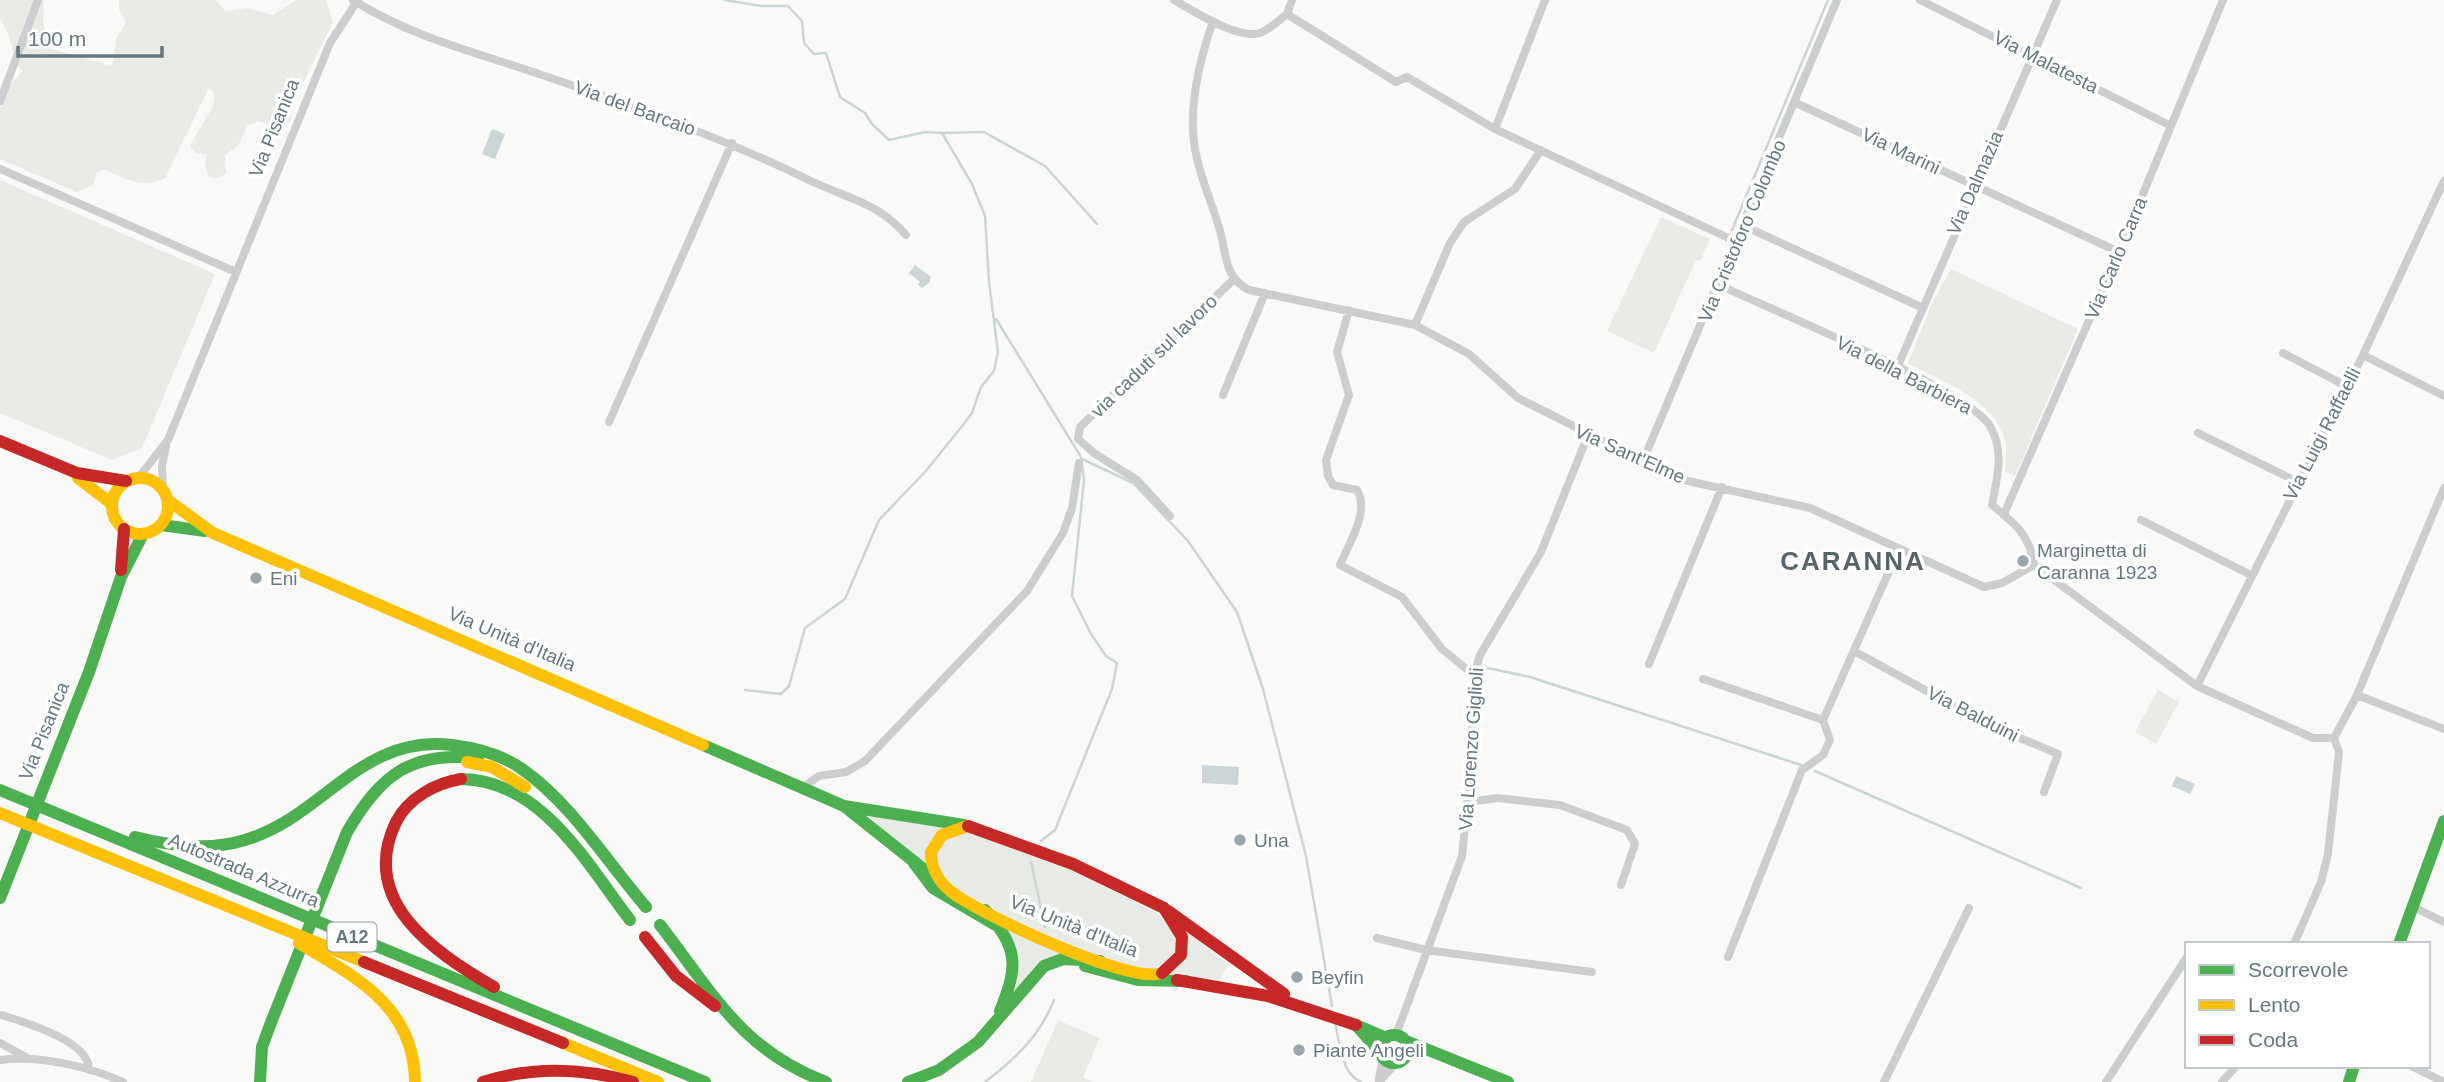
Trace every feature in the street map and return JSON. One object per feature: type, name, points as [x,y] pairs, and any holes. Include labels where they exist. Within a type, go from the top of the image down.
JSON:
[{"type":"main road","points":[[0,441],[95,488],[112,505]]},
{"type":"main road","points":[[63,470],[102,480],[126,481],[139,477],[156,482],[163,488],[169,501],[167,517],[161,525],[143,534],[124,529],[115,518],[112,505],[114,494],[126,481]]},
{"type":"main road","name":"Via Unità d'Italia","points":[[169,501],[213,533],[844,806],[945,820],[1073,864],[1164,908],[1182,937],[1181,955],[1170,969],[1149,976],[1100,961],[985,910],[941,883],[844,806]]},
{"type":"main road","points":[[161,525],[183,526],[213,533]]},
{"type":"main road","name":"Via Pisanica","points":[[121,577],[124,529]]},
{"type":"main road","name":"Via Pisanica","points":[[0,898],[89,672],[121,577],[143,534]]},
{"type":"main road","points":[[85,825],[179,846],[234,844],[272,830],[373,757],[399,748],[428,743],[469,747],[508,761],[530,775],[646,907]]},
{"type":"main road","points":[[262,1082],[262,1047],[347,832],[364,803],[382,782],[414,762],[452,756],[494,762],[523,776],[556,802]]},
{"type":"main road","points":[[327,888],[370,803],[390,781],[417,766],[443,761],[492,767],[528,790],[631,920]]},
{"type":"main road","points":[[546,814],[496,782],[471,778],[435,784],[413,798],[397,821],[387,848],[386,877],[397,904],[432,946],[474,976],[586,1035]]},
{"type":"main road","name":"Autostrada Azzurra","points":[[0,790],[586,1035],[705,1082]]},
{"type":"main road","name":"Autostrada Azzurra","points":[[0,813],[658,1082]]},
{"type":"main road","points":[[2400,942],[2444,821]]},
{"type":"main road","points":[[941,883],[930,860],[933,844],[946,830],[968,826]]},
{"type":"main road","points":[[914,863],[941,894],[1002,928]]},
{"type":"main road","points":[[1164,908],[1293,1000]]},
{"type":"main road","points":[[985,910],[1002,928],[1014,949],[1015,968],[995,1024]]},
{"type":"main road","points":[[255,916],[356,978],[388,1006],[411,1043],[415,1055],[415,1082]]},
{"type":"main road","points":[[660,925],[691,963],[728,1017]]},
{"type":"main road","points":[[645,937],[676,976],[728,1017],[772,1059],[803,1075],[826,1082]]},
{"type":"main road","points":[[908,1082],[931,1074],[958,1059],[984,1038],[1034,975],[1051,962],[1065,958],[1100,961]]},
{"type":"main road","points":[[995,1024],[1018,1007],[1038,980],[1063,965],[1084,966],[1157,983],[1186,981]]},
{"type":"main road","points":[[1149,976],[1257,991],[1293,1000],[1508,1082]]},
{"type":"main road","points":[[1356,1025],[1382,1055],[1401,1059],[1449,1059]]},
{"type":"main road","points":[[1382,1055],[1396,1038]]},
{"type":"main road","points":[[1396,1038],[1401,1059]]},
{"type":"main road","points":[[483,1082],[539,1071],[588,1072],[633,1082]]},
{"type":"street","points":[[0,101],[38,0]]},
{"type":"street","points":[[1174,0],[1213,21],[1250,34],[1262,33],[1287,14],[1292,0]]},
{"type":"street","points":[[1495,129],[1545,0]]},
{"type":"street","name":"Via Cristoforo Colombo","points":[[1643,461],[1796,103],[1837,0]]},
{"type":"street","name":"Via Malatesta","points":[[1920,0],[2172,126]]},
{"type":"street","name":"Via Dalmazia","points":[[1897,368],[1921,307],[2057,0]]},
{"type":"street","name":"Via Carlo Carra","points":[[2004,514],[2119,252],[2223,0]]},
{"type":"street","name":"Via del Barcaio","points":[[355,1],[436,42],[542,75],[732,143],[823,186],[872,205],[895,222],[906,235]]},
{"type":"street","name":"Via Pisanica","points":[[163,488],[162,466],[168,440],[330,43],[355,1]]},
{"type":"street","points":[[1287,14],[1396,82],[1407,77],[1495,129],[1737,242]]},
{"type":"street","name":"via caduti sul lavoro","points":[[1170,516],[1137,480],[1094,453],[1078,439],[1080,427],[1235,282],[1195,151],[1197,75],[1213,21]]},
{"type":"street","name":"Via Marini","points":[[1796,103],[2119,252]]},
{"type":"street","points":[[609,422],[732,143]]},
{"type":"street","points":[[1415,325],[1450,243],[1464,222],[1515,189],[1541,150]]},
{"type":"street","points":[[0,169],[236,272]]},
{"type":"street","name":"Via Luigi Raffaelli","points":[[2197,686],[2363,355],[2443,187]]},
{"type":"street","points":[[1744,226],[1921,307]]},
{"type":"street","name":"Via Sant'Elme","points":[[1235,282],[1265,293],[1415,325],[1469,354],[1518,398],[1643,461],[1688,481],[1810,509],[1984,587],[2002,583],[2034,565]]},
{"type":"street","name":"Via della Barbiera","points":[[1719,285],[1897,368],[1969,406],[1990,426],[2000,455],[1992,505],[2031,543],[2034,565]]},
{"type":"street","points":[[1223,396],[1265,293]]},
{"type":"street","points":[[1349,310],[1336,352],[1349,395],[1326,460],[1328,476],[1334,485],[1357,490],[1363,500],[1362,511],[1340,565],[1402,597],[1443,649],[1474,675]]},
{"type":"street","points":[[2283,353],[2346,386]]},
{"type":"street","points":[[2363,355],[2444,396]]},
{"type":"street","points":[[2198,433],[2298,482]]},
{"type":"street","name":"Via Lorenzo Giglioli","points":[[1396,1038],[1462,856],[1468,802],[1474,675],[1480,655],[1541,552],[1588,435]]},
{"type":"street","name":"Via Pisanica","points":[[139,477],[168,440]]},
{"type":"street","points":[[802,788],[828,772],[846,772],[865,761],[1027,591],[1063,533],[1072,508],[1079,463]]},
{"type":"street","points":[[1649,664],[1722,487]]},
{"type":"street","points":[[2295,942],[2321,882],[2328,854],[2339,752],[2334,738],[2357,695],[2444,488]]},
{"type":"street","points":[[2141,520],[2251,575]]},
{"type":"street","points":[[1728,957],[1802,771],[1823,755],[1830,740],[1823,720],[1899,549]]},
{"type":"street","points":[[2034,565],[2197,686],[2313,738],[2334,738]]},
{"type":"street","name":"Via Balduini","points":[[1854,651],[1985,723],[2058,754],[2044,792]]},
{"type":"street","points":[[1703,679],[1823,720]]},
{"type":"street","points":[[2357,695],[2444,729]]},
{"type":"street","points":[[1468,802],[1498,798],[1560,805],[1627,830],[1635,844],[1620,885]]},
{"type":"street","points":[[2413,907],[2444,922]]},
{"type":"street","points":[[1884,1082],[1969,908]]},
{"type":"street","points":[[1377,938],[1426,950],[1592,972]]},
{"type":"street","points":[[2106,1082],[2185,960]]},
{"type":"street","points":[[2,1015],[49,1032],[84,1054],[89,1062],[89,1070]]},
{"type":"street","points":[[0,1043],[32,1059]]},
{"type":"street","points":[[1379,1082],[1382,1055]]},
{"type":"street","points":[[0,1060],[32,1059],[89,1070],[123,1082]]},
{"type":"street","points":[[1379,1082],[1401,1059]]},
{"type":"street","points":[[2222,1082],[2234,1068]]},
{"type":"street","points":[[2415,1068],[2444,1082]]},
{"type":"shaded area","points":[[0,0],[44,0],[43,20],[48,48],[109,65],[113,64],[116,39],[126,22],[119,9],[119,0],[215,0],[226,11],[247,8],[272,15],[297,0],[326,0],[333,22],[301,87],[289,100],[292,119],[279,129],[258,121],[247,126],[238,146],[225,155],[226,174],[217,178],[209,177],[205,165],[207,154],[195,153],[190,146],[213,106],[215,94],[209,88],[165,178],[141,183],[104,169],[97,173],[93,185],[77,192],[0,159],[0,108],[9,87],[22,71],[18,67],[0,19]]},
{"type":"shaded area","points":[[492,129],[505,134],[495,159],[482,154]]},
{"type":"shaded area","points":[[0,180],[215,274],[142,448],[112,460],[0,413]]},
{"type":"shaded area","points":[[1661,217],[1710,239],[1700,261],[1696,260],[1654,353],[1607,331]]},
{"type":"shaded area","points":[[915,265],[931,277],[929,283],[922,288],[918,285],[920,282],[909,273]]},
{"type":"shaded area","points":[[1951,269],[2078,329],[2015,476],[2005,472],[2006,444],[1992,415],[1967,394],[1908,363],[1931,305]]},
{"type":"shaded area","points":[[2158,690],[2179,702],[2156,744],[2135,732]]},
{"type":"shaded area","points":[[1202,765],[1239,767],[1238,785],[1202,783]]},
{"type":"shaded area","points":[[2176,776],[2195,784],[2190,794],[2172,786]]},
{"type":"shaded area","points":[[867,815],[945,825],[935,835],[926,867]]},
{"type":"shaded area","points":[[963,831],[1060,864],[1157,913],[1176,936],[1178,952],[1161,968],[1138,969],[1085,951],[992,909],[956,887],[940,866],[937,854],[940,841]]},
{"type":"shaded area","points":[[1180,926],[1228,964],[1219,981],[1165,974],[1176,967]]},
{"type":"shaded area","points":[[1011,929],[1061,952],[1019,988],[1009,933]]},
{"type":"shaded area","points":[[1058,1020],[1100,1038],[1083,1077],[1093,1082],[1031,1082]]},
{"type":"waterway","points":[[725,0],[761,6],[788,6],[802,21],[804,43],[814,54],[826,53],[840,97],[865,113],[889,140],[925,132],[942,133],[972,184],[985,216],[989,282],[998,352],[994,371],[981,387],[972,413],[925,472],[879,520],[845,599],[805,628],[789,686],[781,694],[745,690]]},
{"type":"waterway","points":[[1732,230],[1828,0]]},
{"type":"waterway","points":[[942,133],[984,132],[1045,166],[1097,224]]},
{"type":"waterway","points":[[996,319],[1081,457],[1084,480],[1072,596],[1091,634],[1106,656],[1117,663],[1112,689],[1055,830],[1041,841]]},
{"type":"waterway","points":[[1082,459],[1133,483],[1188,541],[1237,612],[1263,689],[1306,856],[1332,1006]]},
{"type":"waterway","points":[[1483,667],[1530,677],[1801,765]]},
{"type":"waterway","points":[[1815,771],[2081,888]]},
{"type":"waterway","points":[[1031,862],[1045,927]]},
{"type":"waterway","points":[[985,1082],[1026,1046],[1042,1025],[1054,1000]]},
{"type":"waterway","points":[[1335,1023],[1345,1065],[1354,1078],[1361,1082]]},
{"type":"traffic: fast","points":[[161,525],[205,531]]},
{"type":"traffic: fast","points":[[0,898],[89,672],[121,577],[143,534]]},
{"type":"traffic: fast","points":[[135,837],[190,846],[245,840],[273,829],[367,764],[392,752],[420,745],[452,745],[497,756],[522,769],[540,783],[572,816],[646,907]]},
{"type":"traffic: fast","points":[[703,745],[844,806],[941,883]]},
{"type":"traffic: fast","points":[[260,1082],[262,1047],[270,1025],[347,832],[360,812],[385,782],[416,763],[454,757],[478,758]]},
{"type":"traffic: fast","points":[[461,779],[490,783],[515,793],[538,809],[579,851],[630,920]]},
{"type":"traffic: fast","points":[[0,790],[705,1082]]},
{"type":"traffic: fast","points":[[844,806],[964,825]]},
{"type":"traffic: fast","points":[[2400,942],[2444,821]]},
{"type":"traffic: fast","points":[[914,863],[933,888],[994,924]]},
{"type":"traffic: fast","points":[[985,910],[1004,935],[1012,958],[1010,981],[1000,1011]]},
{"type":"traffic: fast","points":[[660,925],[713,996],[750,1036],[772,1054],[826,1082]]},
{"type":"traffic: fast","points":[[908,1082],[939,1070],[978,1042],[1044,966],[1063,959],[1100,961]]},
{"type":"traffic: fast","points":[[1085,966],[1138,980],[1186,981]]},
{"type":"traffic: fast","points":[[1380,1052],[1356,1025],[1386,1038]]},
{"type":"traffic: fast","points":[[1394,1035],[1404,1039],[1408,1049],[1404,1059],[1394,1063],[1384,1059],[1380,1049],[1384,1039],[1394,1035]]},
{"type":"traffic: fast","points":[[1406,1041],[1508,1082]]},
{"type":"traffic: fast","points":[[2349,1082],[2353,1068]]},
{"type":"traffic: slow","points":[[78,478],[112,504]]},
{"type":"traffic: slow","points":[[134,478],[146,478],[156,482],[164,490],[168,506],[164,522],[156,530],[146,534],[134,534],[124,530],[116,522],[112,512],[112,500],[116,490],[124,482],[134,478]]},
{"type":"traffic: slow","points":[[169,501],[213,533],[703,745]]},
{"type":"traffic: slow","points":[[467,762],[492,767],[525,787]]},
{"type":"traffic: slow","points":[[0,813],[364,962]]},
{"type":"traffic: slow","points":[[968,826],[942,835],[931,852],[937,875],[953,893],[1024,931],[1090,959],[1145,974],[1162,973]]},
{"type":"traffic: slow","points":[[299,943],[361,982],[393,1014],[405,1033],[412,1056],[415,1082]]},
{"type":"traffic: slow","points":[[563,1043],[658,1082]]},
{"type":"traffic: jam","points":[[0,441],[77,473],[126,481]]},
{"type":"traffic: jam","points":[[121,570],[124,529]]},
{"type":"traffic: jam","points":[[461,779],[424,793],[401,813],[387,850],[387,876],[394,900],[408,921],[448,958],[494,987]]},
{"type":"traffic: jam","points":[[968,826],[1073,864],[1164,908],[1182,937],[1181,955],[1162,973]]},
{"type":"traffic: jam","points":[[1168,911],[1284,994]]},
{"type":"traffic: jam","points":[[645,937],[676,976],[715,1006]]},
{"type":"traffic: jam","points":[[364,962],[563,1043]]},
{"type":"traffic: jam","points":[[1177,980],[1268,996],[1356,1025]]},
{"type":"traffic: jam","points":[[483,1082],[539,1071],[596,1074],[633,1082]]},
{"type":"place","name":"Marginetta di Caranna 1923","points":[[2023,561]]},
{"type":"place","name":"Eni","points":[[256,578]]},
{"type":"place","name":"Una","points":[[1240,840]]},
{"type":"place","name":"Beyfin","points":[[1297,977]]},
{"type":"place","name":"Piante Angeli","points":[[1299,1050]]},
{"type":"district","name":"CARANNA","points":[[1853,561]]}]
